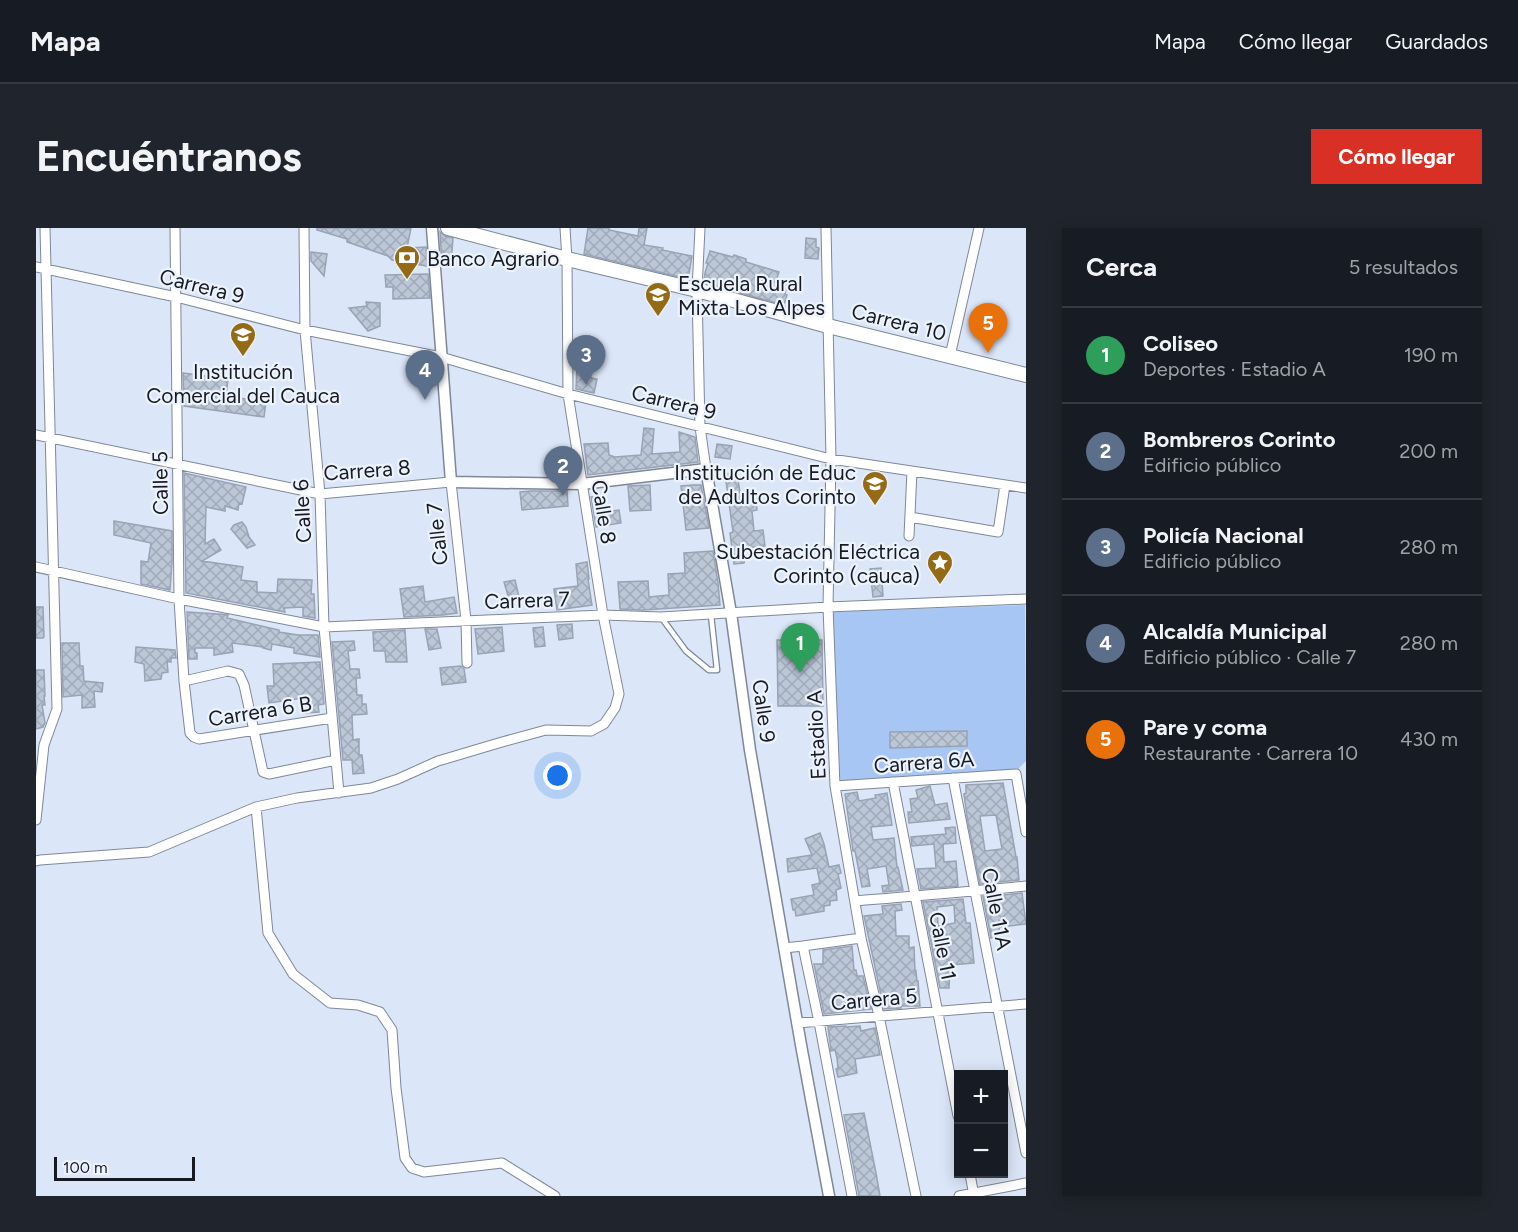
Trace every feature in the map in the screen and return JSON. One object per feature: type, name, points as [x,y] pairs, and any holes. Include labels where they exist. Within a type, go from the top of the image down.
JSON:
[{"type":"main road","name":"Carrera 10","points":[[448,228],[469,230],[567,259],[1026,375]]},
{"type":"street","points":[[36,820],[44,745],[57,709],[45,228]]},
{"type":"street","name":"Calle 5","points":[[175,228],[179,599],[183,681],[190,733],[194,737]]},
{"type":"street","name":"Calle 6","points":[[304,228],[305,330],[320,494],[324,627],[339,793]]},
{"type":"street","name":"Calle 7","points":[[432,228],[451,482],[466,620],[467,663]]},
{"type":"street","name":"Calle 8","points":[[339,793],[371,788],[438,761],[546,730],[591,731],[604,724],[615,708],[619,694],[603,615],[568,394],[565,228]]},
{"type":"street","name":"Calle 9","points":[[700,228],[697,290],[700,427],[731,614],[750,750],[829,1196]]},
{"type":"street","name":"Estadio A","points":[[826,228],[831,459],[828,607],[836,786],[861,938],[916,1196]]},
{"type":"street","points":[[950,356],[979,228]]},
{"type":"street","name":"Carrera 9","points":[[36,267],[176,297],[305,330],[441,357],[568,394],[831,459],[1026,488]]},
{"type":"street","name":"Carrera 8","points":[[36,435],[320,494],[451,482],[582,484],[706,469]]},
{"type":"street","points":[[909,536],[912,471]]},
{"type":"street","points":[[910,517],[998,532],[1005,485]]},
{"type":"street","name":"Carrera 7","points":[[36,567],[179,599],[324,627],[603,615],[661,618],[828,607],[1026,599]]},
{"type":"street","points":[[183,681],[228,671],[239,674],[244,685],[263,772],[269,774],[336,760]]},
{"type":"street","name":"Carrera 6 B","points":[[194,737],[199,739],[332,718]]},
{"type":"street","name":"Carrera 6A","points":[[836,786],[1016,774],[1026,832]]},
{"type":"street","name":"Calle 11A","points":[[953,778],[1026,1153]]},
{"type":"street","name":"Calle 11","points":[[893,782],[954,1095]]},
{"type":"street","points":[[36,861],[149,852],[256,807],[297,798],[339,793]]},
{"type":"street","points":[[256,807],[268,933],[293,974],[330,1003],[358,1005],[380,1012],[392,1030],[396,1088],[405,1158],[412,1168],[424,1172],[502,1163],[555,1196]]},
{"type":"street","points":[[855,902],[1026,886]]},
{"type":"street","points":[[784,948],[861,938]]},
{"type":"street","points":[[803,946],[852,1196]]},
{"type":"street","name":"Carrera 5","points":[[797,1023],[1026,1004]]},
{"type":"street","points":[[971,1178],[974,1194]]},
{"type":"street","points":[[959,1196],[1026,1183]]},
{"type":"lane","points":[[661,618],[686,651],[709,670],[717,670],[711,615]]},
{"type":"shaded area","points":[[1025,605],[1026,761],[1017,770],[839,783],[832,612]]},
{"type":"building","points":[[317,228],[411,228],[407,248],[426,247],[427,266],[392,260],[388,256],[347,242],[347,239],[317,230]]},
{"type":"building","points":[[588,228],[609,228],[609,230],[638,236],[639,228],[647,228],[644,245],[692,256],[688,279],[584,254]]},
{"type":"building","points":[[440,232],[453,238],[451,264],[442,264]]},
{"type":"building","points":[[806,238],[816,239],[816,247],[819,248],[818,259],[805,258]]},
{"type":"building","points":[[710,251],[733,257],[734,255],[746,259],[746,262],[779,272],[777,278],[788,282],[784,305],[704,283]]},
{"type":"building","points":[[311,252],[327,254],[324,276],[311,261]]},
{"type":"building","name":"Banco Agrario","points":[[428,274],[430,298],[393,299],[393,287],[386,287],[385,275]]},
{"type":"building","points":[[366,302],[380,303],[380,326],[368,331],[349,308],[367,306]]},
{"type":"building","points":[[577,368],[589,368],[591,378],[597,379],[594,393],[576,389]]},
{"type":"building","points":[[183,373],[228,379],[226,396],[266,402],[264,417],[184,406]]},
{"type":"building","points":[[644,428],[654,429],[652,454],[680,452],[679,432],[695,437],[698,462],[588,475],[584,444],[608,443],[609,455],[615,457],[641,455]]},
{"type":"building","points":[[717,444],[732,446],[730,459],[715,457]]},
{"type":"building","points":[[737,472],[740,493],[755,492],[757,510],[752,511],[754,531],[763,530],[765,546],[745,548],[744,563],[734,564],[730,533],[733,532],[725,474]]},
{"type":"building","points":[[184,473],[246,487],[242,504],[239,503],[238,510],[225,506],[225,511],[206,507],[205,544],[214,539],[221,550],[202,561],[243,567],[241,580],[257,582],[257,592],[277,593],[278,579],[312,580],[311,594],[314,594],[315,618],[303,616],[303,607],[284,608],[285,612],[186,593]]},
{"type":"building","points":[[650,485],[651,510],[630,511],[628,486]]},
{"type":"building","points":[[701,485],[709,528],[686,530],[681,486]]},
{"type":"building","points":[[567,491],[568,506],[522,510],[520,492]]},
{"type":"building","points":[[602,496],[604,512],[619,510],[621,523],[596,527],[591,497]]},
{"type":"building","points":[[114,521],[172,531],[170,590],[141,584],[141,561],[148,562],[151,543],[114,535]]},
{"type":"building","points":[[242,522],[255,545],[247,548],[231,529]]},
{"type":"building","points":[[713,551],[720,605],[643,610],[620,609],[618,582],[648,581],[649,597],[669,595],[668,574],[685,573],[684,553]]},
{"type":"building","points":[[587,562],[592,605],[557,610],[554,589],[578,586],[576,564]]},
{"type":"building","points":[[881,568],[883,596],[873,597],[870,569]]},
{"type":"building","points":[[515,580],[519,597],[509,599],[504,582]]},
{"type":"building","points":[[423,586],[425,602],[454,597],[457,613],[404,617],[400,589]]},
{"type":"building","points":[[36,607],[43,607],[43,638],[36,638]]},
{"type":"building","points":[[187,612],[228,615],[227,618],[279,630],[279,632],[318,635],[320,657],[294,653],[294,648],[272,644],[271,650],[232,643],[233,652],[214,655],[214,648],[195,648],[197,659],[189,659]]},
{"type":"building","points":[[572,624],[573,638],[559,640],[557,625]]},
{"type":"building","points":[[502,627],[504,651],[478,654],[475,629]]},
{"type":"building","points":[[543,627],[545,646],[535,647],[533,628]]},
{"type":"building","points":[[425,629],[437,629],[441,648],[429,650]]},
{"type":"building","points":[[405,630],[407,662],[386,662],[385,651],[374,651],[373,632]]},
{"type":"building","points":[[777,640],[822,640],[823,706],[778,706]]},
{"type":"building","points":[[354,641],[355,650],[348,651],[350,669],[359,669],[360,678],[356,678],[357,695],[362,695],[362,704],[366,704],[367,714],[352,715],[353,740],[359,739],[359,755],[362,755],[364,773],[353,774],[352,760],[343,760],[332,642]]},
{"type":"building","points":[[62,643],[79,643],[80,666],[83,666],[84,681],[103,683],[102,692],[94,691],[95,707],[82,708],[82,695],[63,697]]},
{"type":"building","points":[[136,647],[175,650],[176,658],[171,658],[171,662],[167,661],[168,672],[162,673],[161,679],[145,681],[144,664],[135,662]]},
{"type":"building","points":[[320,662],[324,704],[318,705],[319,712],[305,713],[303,698],[269,703],[267,686],[274,686],[273,664]]},
{"type":"building","points":[[461,666],[464,669],[466,682],[442,685],[440,668]]},
{"type":"building","points":[[36,670],[44,670],[45,705],[42,705],[45,723],[43,727],[36,729]]},
{"type":"building","points":[[967,731],[967,746],[890,748],[890,732]]},
{"type":"building","points":[[1003,783],[1019,880],[980,884],[967,817],[964,794],[966,785]],"holes":[[[996,815],[1002,849],[985,851],[980,816]]]},
{"type":"building","points":[[930,786],[935,805],[947,803],[950,819],[909,823],[908,812],[912,812],[910,799],[918,798],[916,790]]},
{"type":"building","points":[[857,792],[859,801],[887,793],[892,825],[871,827],[873,840],[894,838],[897,867],[903,890],[883,892],[882,886],[889,885],[886,866],[867,869],[870,886],[862,887],[855,851],[853,851],[845,794]]},
{"type":"building","points":[[955,827],[956,843],[943,844],[944,862],[956,861],[958,886],[921,889],[917,869],[936,868],[934,844],[912,846],[911,837],[946,834],[945,828]]},
{"type":"building","points":[[820,833],[829,867],[839,865],[841,888],[836,890],[837,900],[830,901],[830,905],[824,906],[824,911],[796,916],[791,899],[814,895],[812,885],[820,883],[817,868],[788,872],[787,859],[812,855],[805,839]]},
{"type":"building","points":[[1022,893],[1026,924],[999,927],[1000,936],[991,938],[983,897]]},
{"type":"building","points":[[963,899],[966,923],[970,923],[974,963],[950,965],[949,988],[940,988],[923,902]],"holes":[[[954,905],[955,923],[938,926],[937,907]]]},
{"type":"building","points":[[901,904],[902,910],[895,911],[896,936],[909,936],[909,948],[914,947],[920,1006],[884,1009],[864,916],[883,914],[882,906]]},
{"type":"building","points":[[852,946],[854,970],[857,976],[863,976],[871,1009],[824,1014],[814,964],[823,964],[823,950]]},
{"type":"building","points":[[860,1026],[861,1031],[875,1028],[880,1055],[855,1059],[857,1073],[838,1077],[837,1058],[835,1050],[831,1051],[828,1027]]},
{"type":"building","points":[[864,1113],[880,1196],[859,1196],[844,1115]]},
{"type":"place","name":"Banco Agrario","points":[[407,281]]},
{"type":"place","name":"Escuela Rural Mixta Los Alpes","points":[[658,318]]},
{"type":"place","name":"Pare y coma","points":[[988,353]]},
{"type":"place","name":"Institución Comercial del Cauca","points":[[243,358]]},
{"type":"place","name":"Policía Nacional","points":[[586,385]]},
{"type":"place","name":"Alcaldía Municipal","points":[[425,400]]},
{"type":"place","name":"Bombreros Corinto","points":[[563,496]]},
{"type":"place","name":"Institución de Educ de Adultos Corinto","points":[[875,507]]},
{"type":"place","name":"Subestación Eléctrica Corinto (cauca)","points":[[940,586]]},
{"type":"place","name":"Coliseo","points":[[800,673]]}]
